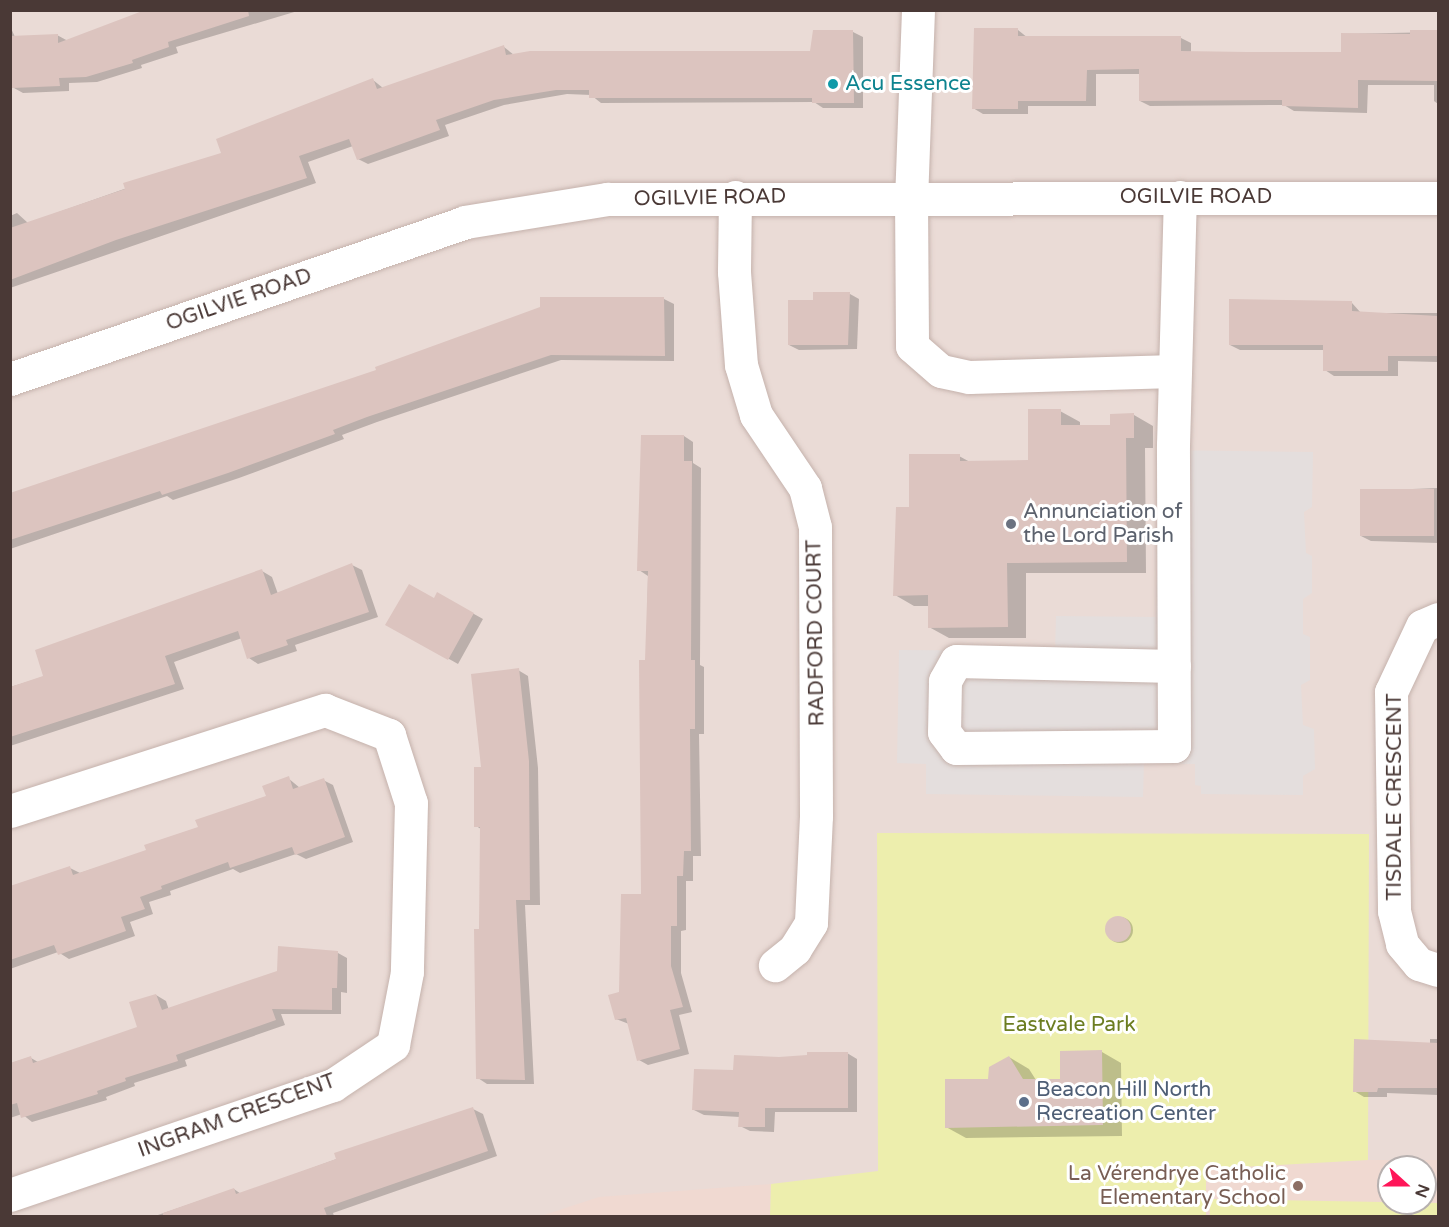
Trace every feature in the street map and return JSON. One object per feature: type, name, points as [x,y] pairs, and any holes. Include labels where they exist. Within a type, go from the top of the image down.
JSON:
[{"type":"street","points":[[918,10],[911,198],[912,346],[941,371],[969,377],[1175,371]]},
{"type":"street","name":"OGILVIE ROAD","points":[[10,379],[465,222],[607,199],[735,196],[1438,198]]},
{"type":"street","name":"RADFORD COURT","points":[[735,196],[734,272],[741,365],[756,415],[805,489],[815,527],[816,816],[811,924],[795,949],[775,965]]},
{"type":"street","points":[[1174,666],[956,661],[945,681],[944,732],[956,748],[1174,746],[1175,371],[1180,197]]},
{"type":"street","name":"TISDALE CRESCENT","points":[[1438,619],[1422,626],[1391,692],[1394,911],[1402,944],[1419,964],[1438,970]]},
{"type":"street","name":"INGRAM CRESCENT","points":[[10,811],[326,710],[389,735],[411,803],[407,972],[393,1045],[333,1085],[10,1195]]},
{"type":"shaded area","points":[[10,11],[1438,11],[1438,1216],[11,1216]]},
{"type":"shaded area","points":[[1159,450],[1313,452],[1312,507],[1304,512],[1306,553],[1312,556],[1312,593],[1303,599],[1303,634],[1310,637],[1310,680],[1301,685],[1303,725],[1314,729],[1315,769],[1303,776],[1303,795],[1201,794],[1201,786],[1195,785],[1195,764],[1144,763],[1143,797],[926,794],[926,764],[897,763],[899,650],[1055,651],[1056,616],[1156,617]]},
{"type":"shaded area","name":"La Vérendrye Catholic Elementary School","points":[[1368,1160],[1377,1160],[1377,1215],[1437,1215],[1438,1160],[1438,1216],[1206,1216],[1206,1169]]},
{"type":"shaded area","points":[[771,1184],[770,1216],[541,1216],[599,1197]]},
{"type":"green space","name":"Eastvale Park","points":[[877,833],[1369,834],[1368,1160],[1206,1169],[1206,1216],[770,1216],[771,1184],[878,1171]]},
{"type":"green space","points":[[1210,1199],[1377,1202],[1377,1215],[1437,1215],[1438,1203],[1438,1216],[1210,1216]]},
{"type":"building","points":[[145,10],[248,10],[249,16],[168,42],[169,47],[132,60],[133,63],[86,77],[59,78],[60,86],[12,88],[10,36],[58,34],[58,43]]},
{"type":"building","points":[[974,28],[1018,28],[1018,36],[1181,36],[1181,51],[1247,52],[1341,52],[1341,33],[1410,34],[1410,30],[1438,30],[1438,81],[1358,80],[1358,108],[1282,106],[1282,100],[1139,101],[1139,69],[1087,70],[1086,101],[1018,101],[1018,109],[972,109]]},
{"type":"building","points":[[813,30],[853,30],[854,103],[812,103],[812,98],[589,98],[589,90],[556,90],[494,100],[436,120],[440,130],[357,160],[349,139],[299,156],[307,178],[116,240],[10,280],[10,228],[125,189],[123,183],[221,153],[216,139],[373,78],[377,89],[504,45],[506,55],[530,51],[810,51]]},
{"type":"building","points":[[813,292],[850,292],[848,345],[788,345],[788,300],[813,300]]},
{"type":"building","points":[[540,297],[664,297],[665,356],[551,355],[367,417],[333,430],[335,434],[228,473],[162,495],[160,491],[10,540],[10,493],[376,370],[375,367],[540,307]]},
{"type":"building","points":[[1229,299],[1352,301],[1352,311],[1438,316],[1438,356],[1388,356],[1388,371],[1323,371],[1323,345],[1229,345]]},
{"type":"building","name":"Annunciation of the Lord Parish","points":[[1028,409],[1061,409],[1061,425],[1110,425],[1110,414],[1134,413],[1134,438],[1126,438],[1127,562],[1007,563],[1008,627],[928,628],[928,595],[893,596],[896,507],[909,507],[909,454],[960,454],[960,461],[1028,460]]},
{"type":"building","points":[[641,435],[684,435],[684,461],[692,461],[691,660],[695,660],[695,729],[690,729],[691,851],[684,851],[683,876],[677,876],[677,926],[671,926],[671,966],[683,1007],[670,1010],[680,1049],[637,1061],[626,1018],[615,1020],[608,995],[619,992],[621,894],[641,894],[639,660],[645,660],[648,571],[637,571]]},
{"type":"building","points":[[1360,489],[1434,489],[1434,536],[1360,536]]},
{"type":"building","points":[[352,563],[369,612],[286,640],[288,645],[247,659],[238,631],[165,656],[175,684],[10,737],[10,687],[43,676],[35,650],[262,569],[271,595]]},
{"type":"building","points":[[409,584],[434,598],[437,592],[474,613],[448,660],[385,625]]},
{"type":"building","points":[[519,668],[529,761],[530,900],[516,900],[525,1080],[476,1079],[474,929],[479,929],[480,827],[474,827],[474,767],[481,767],[471,674]]},
{"type":"building","points":[[289,776],[293,789],[324,778],[345,837],[295,855],[292,847],[230,868],[228,862],[161,886],[162,889],[140,897],[145,909],[121,917],[126,931],[58,955],[54,945],[10,960],[10,886],[70,866],[73,875],[146,850],[144,845],[198,827],[195,820],[266,796],[262,786]]},
{"type":"building","points":[[1118,916],[1127,920],[1131,929],[1127,938],[1118,942],[1109,938],[1105,929],[1109,920]]},
{"type":"building","points":[[278,946],[338,951],[337,988],[332,988],[332,1010],[272,1009],[276,1020],[176,1055],[178,1061],[125,1078],[126,1081],[97,1091],[98,1094],[21,1118],[17,1103],[10,1105],[10,1063],[31,1056],[33,1063],[137,1027],[129,1002],[156,994],[162,1010],[277,971]]},
{"type":"building","points":[[1354,1039],[1438,1043],[1438,1088],[1378,1088],[1377,1092],[1353,1092]]},
{"type":"building","name":"Beacon Hill North Recreation Center","points":[[1102,1050],[1103,1125],[945,1128],[945,1079],[988,1079],[989,1067],[1009,1056],[1023,1079],[1060,1079],[1060,1051]]},
{"type":"building","points":[[807,1052],[848,1052],[848,1108],[765,1108],[765,1127],[738,1127],[739,1112],[692,1110],[694,1069],[733,1070],[734,1055],[779,1057],[807,1055]]},
{"type":"building","points":[[473,1107],[488,1151],[324,1208],[327,1216],[163,1216],[163,1213],[234,1188],[236,1194],[336,1159],[334,1153]]},
{"type":"place","name":"Acu Essence","points":[[833,84]]},
{"type":"place","name":"Annunciation of the Lord Parish","points":[[1011,524]]},
{"type":"place","name":"Beacon Hill North Recreation Center","points":[[1024,1102]]},
{"type":"place","name":"La Vérendrye Catholic Elementary School","points":[[1298,1186]]}]
